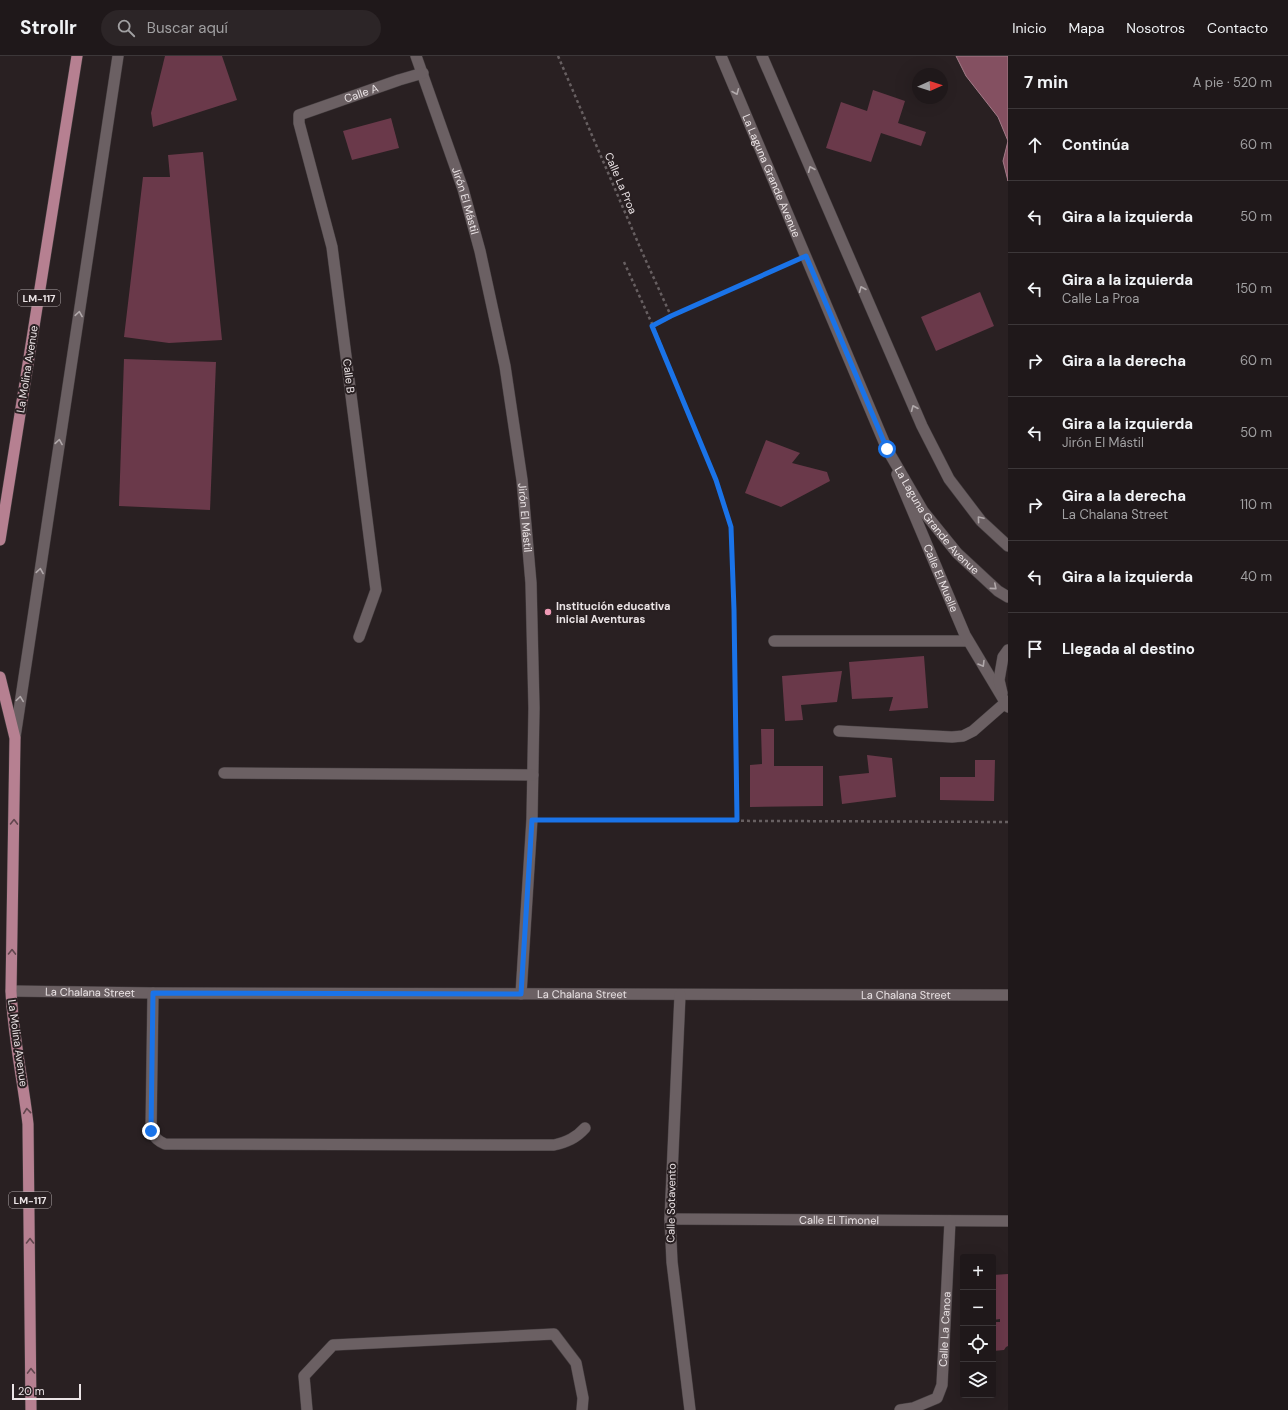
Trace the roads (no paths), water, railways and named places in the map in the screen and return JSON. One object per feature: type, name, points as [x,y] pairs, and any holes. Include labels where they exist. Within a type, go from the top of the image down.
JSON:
[{"type":"main road","name":"La Molina Avenue","points":[[0,540],[77,56]]},
{"type":"main road","name":"La Molina Avenue","points":[[0,677],[15,738],[11,991],[12,1014],[24,1085],[28,1124],[31,1410]]},
{"type":"street","points":[[15,738],[118,56]]},
{"type":"street","name":"Jirón El Mástil","points":[[416,56],[463,189],[480,251],[495,314],[514,419],[522,480],[531,583],[534,701],[532,820],[521,994]]},
{"type":"street","name":"La Laguna Grande Avenue","points":[[721,56],[887,449],[923,511],[957,554],[998,591],[1008,597]]},
{"type":"street","points":[[762,56],[922,426],[949,479],[981,521],[1008,546]]},
{"type":"street","name":"Calle A","points":[[299,116],[399,80],[423,73]]},
{"type":"street","name":"Calle B","points":[[299,116],[299,123],[332,247],[376,590],[359,637]]},
{"type":"street","name":"Calle El Muelle","points":[[887,449],[968,641],[1006,705]]},
{"type":"street","points":[[774,641],[968,641]]},
{"type":"street","points":[[839,731],[952,737],[963,736],[972,731],[1006,705],[999,680],[1003,657],[1008,650]]},
{"type":"street","points":[[224,773],[533,775]]},
{"type":"street","name":"La Chalana Street","points":[[11,991],[153,993],[1008,995]]},
{"type":"street","points":[[153,993],[151,1131],[160,1142],[165,1144],[554,1145],[564,1143],[572,1139],[585,1128]]},
{"type":"street","name":"Calle Sotavento","points":[[680,995],[670,1219],[672,1262],[690,1410]]},
{"type":"street","name":"Calle El Timonel","points":[[670,1219],[1008,1221]]},
{"type":"street","name":"Calle La Canoa","points":[[900,1410],[913,1408],[936,1398],[942,1385],[950,1221]]},
{"type":"street","points":[[307,1410],[304,1376],[333,1345],[554,1334],[576,1363],[583,1398],[582,1410]]},
{"type":"place","name":"Institución educativa inicial Aventuras","points":[[548,612]]}]
